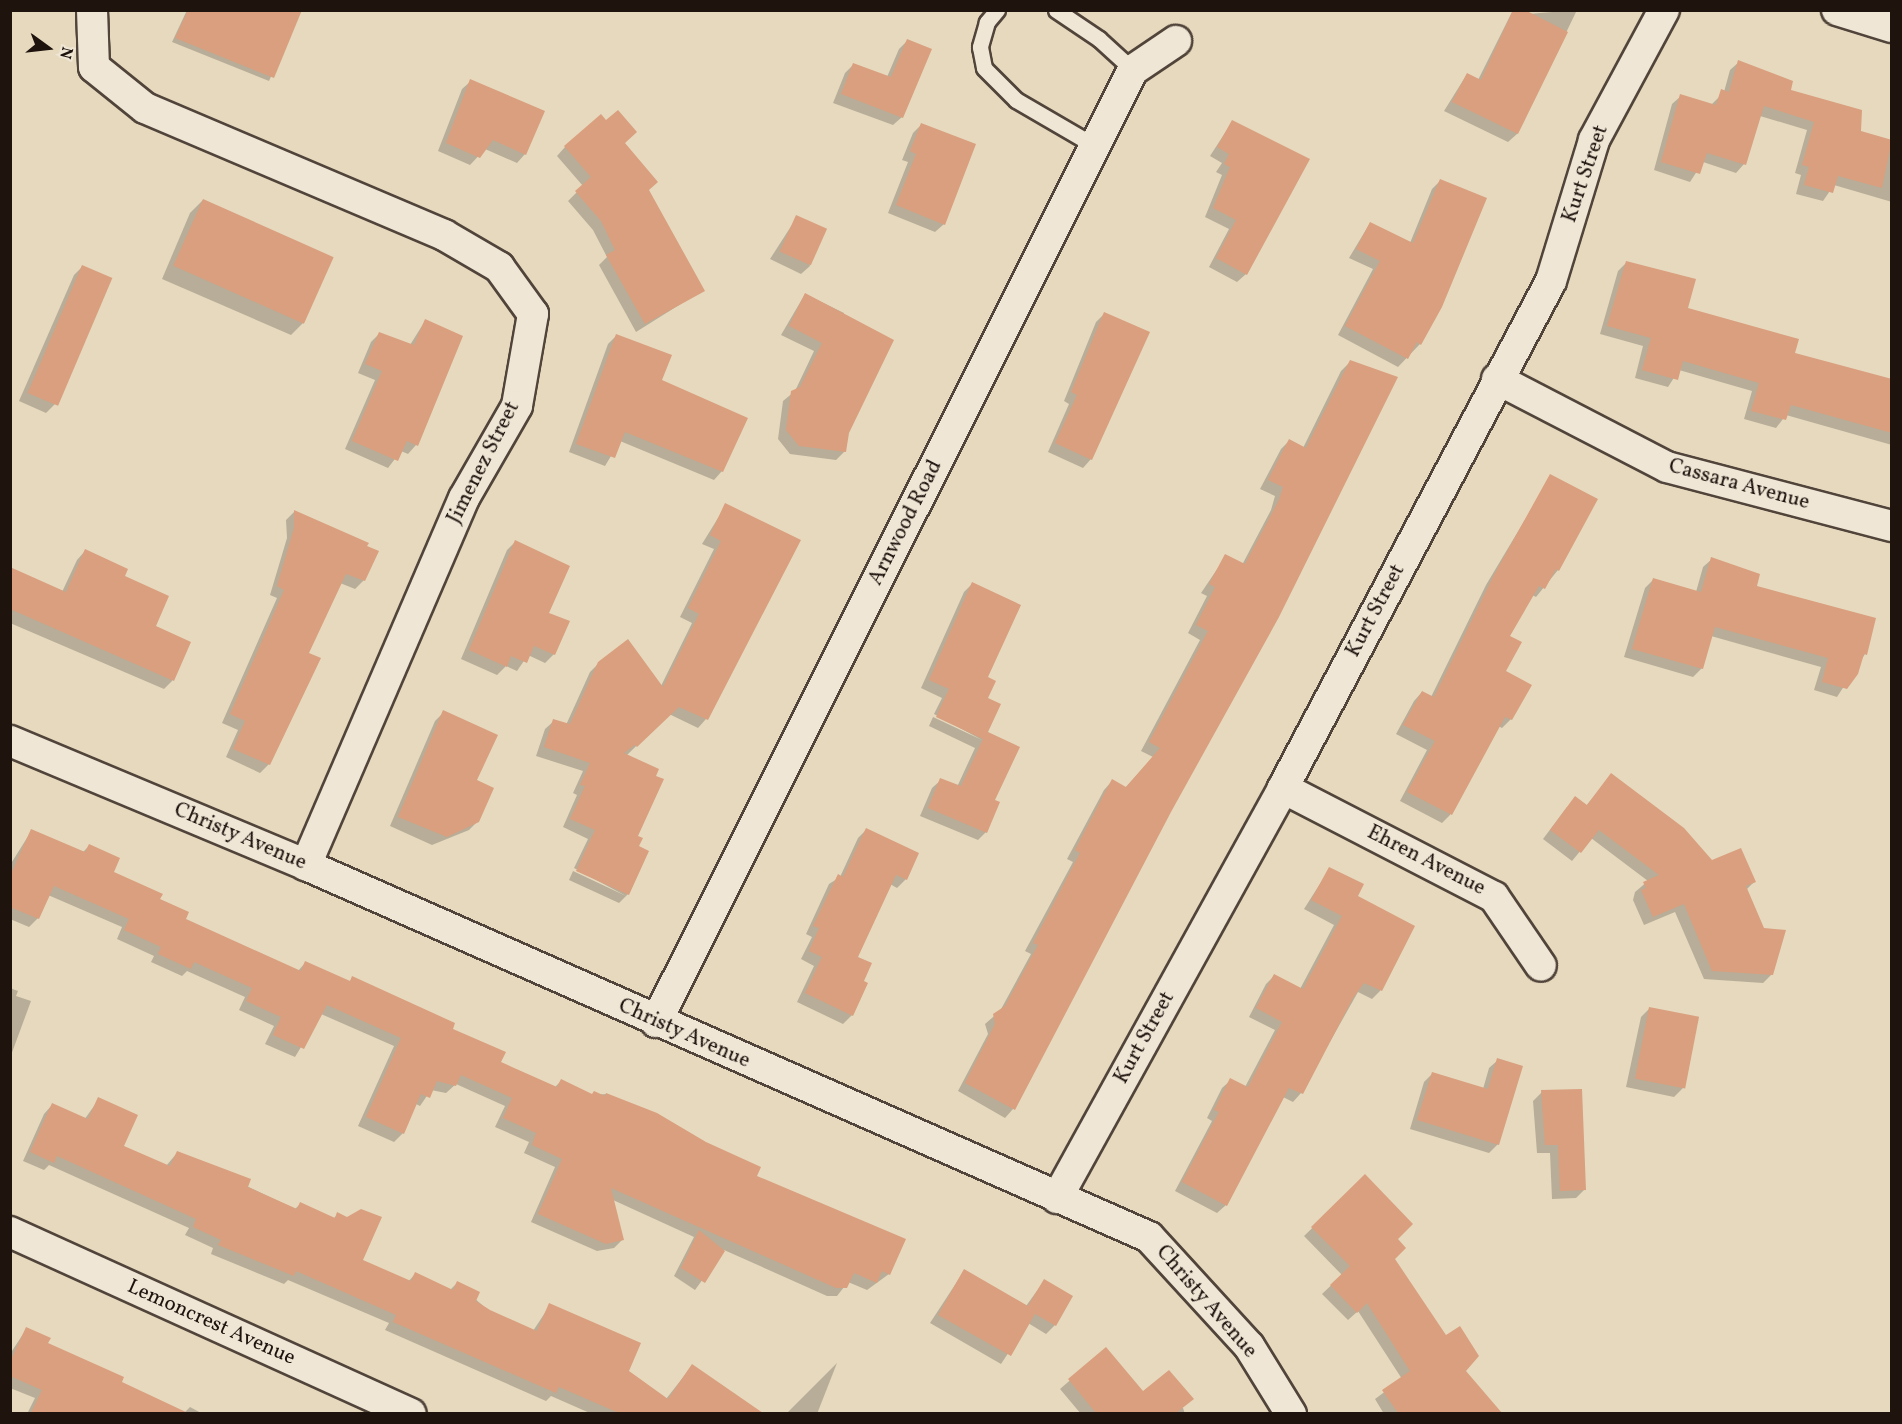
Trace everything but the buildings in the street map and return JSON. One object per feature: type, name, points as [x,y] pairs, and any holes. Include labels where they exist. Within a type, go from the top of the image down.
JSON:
[{"type":"street","name":"Jimenez Street","points":[[92,10],[94,67],[145,108],[444,235],[498,267],[534,314],[517,406],[464,498],[306,865]]},
{"type":"street","name":"Kurt Street","points":[[1057,1198],[1283,788],[1497,378],[1551,282],[1594,140],[1664,10]]},
{"type":"street","points":[[1837,10],[1892,27]]},
{"type":"street","name":"Arnwood Road","points":[[656,1023],[1133,70],[1176,41]]},
{"type":"street","name":"Cassara Avenue","points":[[1497,378],[1667,467],[1892,526]]},
{"type":"street","name":"Christy Avenue","points":[[10,741],[306,865],[656,1023],[1149,1236],[1249,1346],[1291,1413]]},
{"type":"street","name":"Ehren Avenue","points":[[1283,788],[1494,897],[1541,966]]},
{"type":"street","name":"Lemoncrest Avenue","points":[[10,1232],[411,1413]]},
{"type":"lane","points":[[997,10],[987,22],[980,47],[984,69],[1016,100],[1095,146]]},
{"type":"lane","points":[[1056,10],[1099,39],[1133,70]]}]
